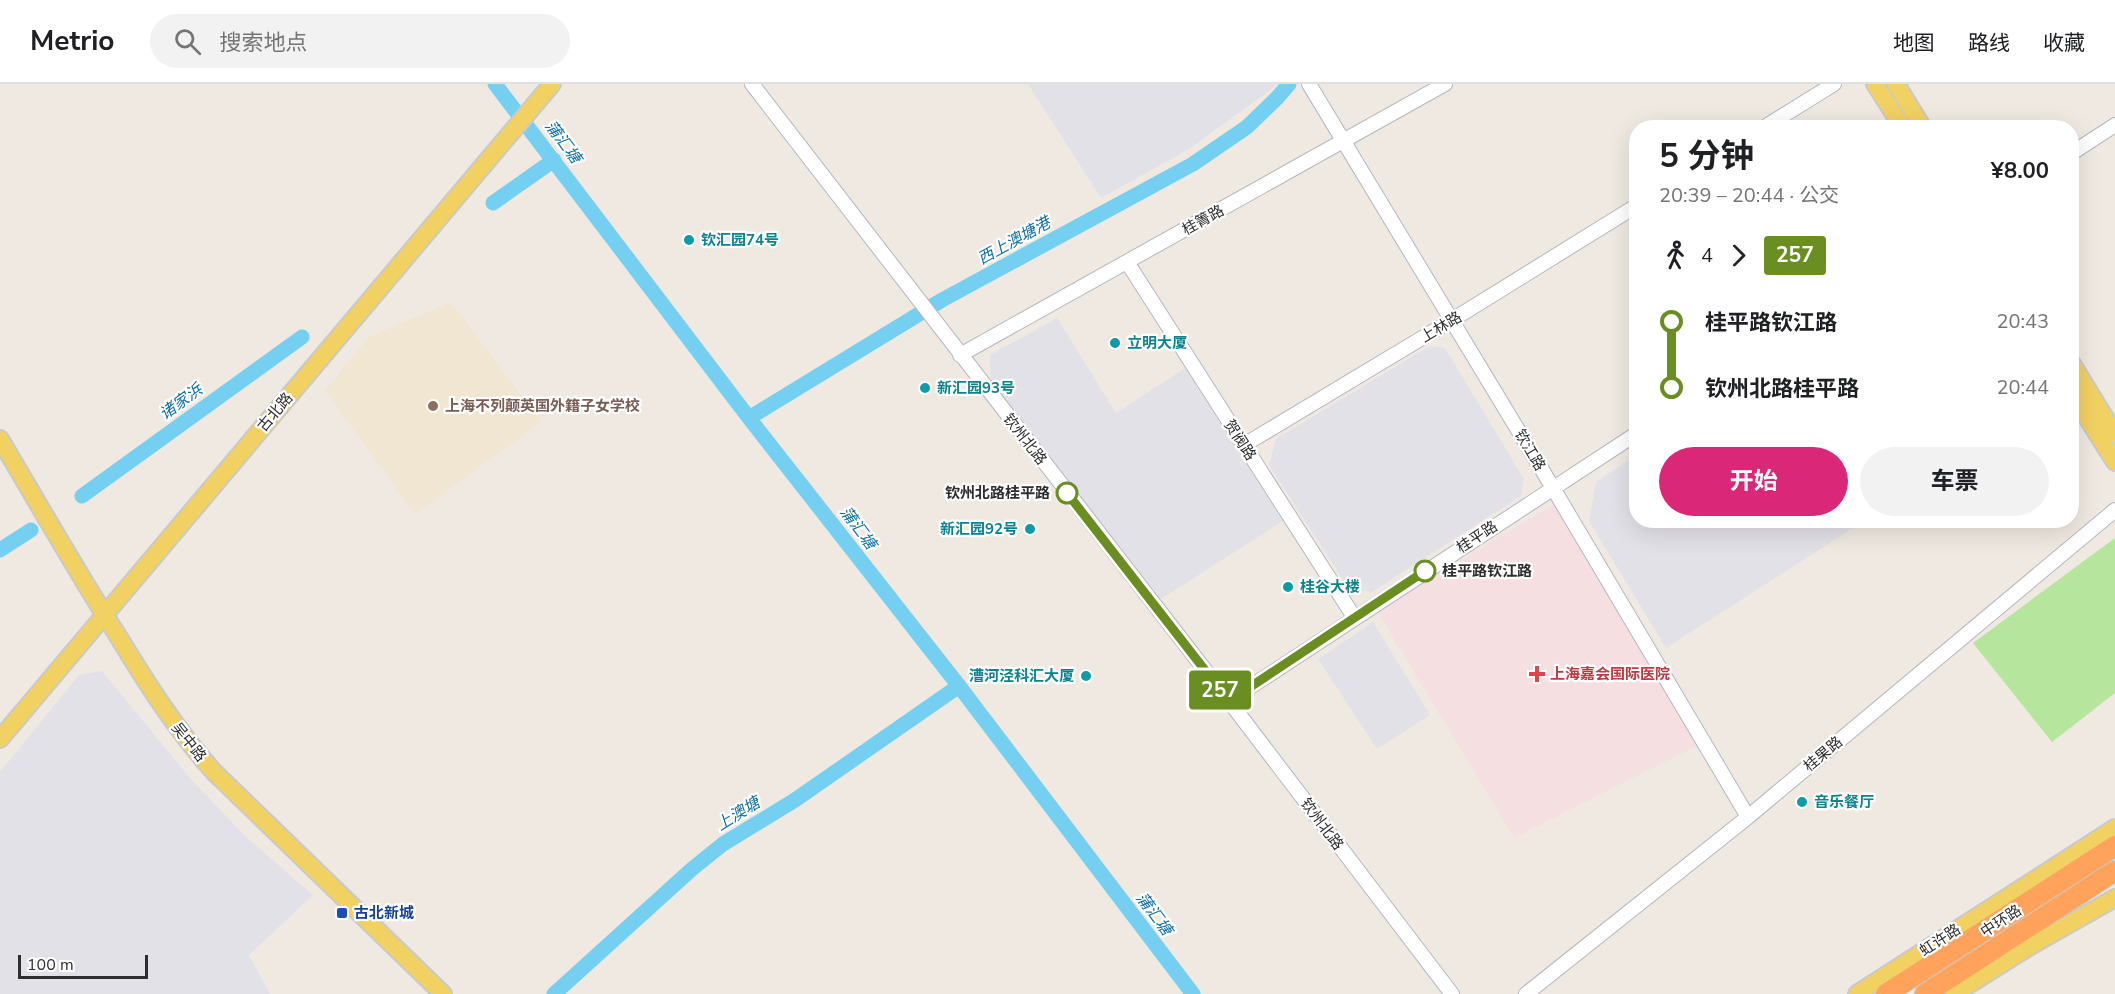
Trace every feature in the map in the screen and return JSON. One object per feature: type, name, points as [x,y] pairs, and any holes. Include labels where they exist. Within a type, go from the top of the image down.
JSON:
[{"type":"highway","name":"中环路","points":[[1886,994],[2115,846]]},
{"type":"highway","name":"中环路","points":[[1925,994],[2115,872]]},
{"type":"main road","points":[[1875,84],[1898,120]]},
{"type":"main road","points":[[1896,84],[1918,120]]},
{"type":"main road","name":"古北路","points":[[0,739],[551,85]]},
{"type":"main road","points":[[2079,375],[2115,434]]},
{"type":"main road","points":[[2079,404],[2115,462]]},
{"type":"main road","name":"吴中路","points":[[0,439],[104,615],[164,710],[213,771],[443,994]]},
{"type":"main road","name":"虹许路","points":[[1857,994],[2115,828]]},
{"type":"main road","points":[[1954,994],[2032,945],[2115,898]]},
{"type":"street","name":"钦州北路","points":[[752,84],[1229,701],[1452,994]]},
{"type":"street","name":"桂箐路","points":[[960,355],[1446,84]]},
{"type":"street","points":[[1776,120],[1834,84]]},
{"type":"street","name":"钦江路","points":[[1310,85],[1748,817]]},
{"type":"street","points":[[2079,148],[2115,125]]},
{"type":"street","name":"上林路","points":[[1244,445],[1629,210]]},
{"type":"street","name":"贺阀路","points":[[1127,262],[1354,618]]},
{"type":"street","name":"桂平路","points":[[1229,701],[1629,439]]},
{"type":"street","name":"桂果路","points":[[1526,994],[1748,817],[2115,510]]},
{"type":"shaded area","points":[[1028,84],[1276,84],[1189,149],[1101,198]]},
{"type":"shaded area","name":"上海不列颠英国外籍子女学校","points":[[451,302],[541,422],[415,514],[325,390],[369,337]]},
{"type":"shaded area","points":[[1057,318],[1116,413],[1185,368],[1283,521],[1161,599],[991,383],[990,355]]},
{"type":"shaded area","points":[[1430,346],[1445,348],[1524,479],[1521,496],[1372,592],[1349,589],[1269,465],[1276,439]]},
{"type":"shaded area","points":[[1629,460],[1629,528],[1853,528],[1666,648],[1589,521],[1596,482]]},
{"type":"shaded area","name":"上海嘉会国际医院","points":[[1556,503],[1700,744],[1514,838],[1377,611]]},
{"type":"shaded area","points":[[1373,622],[1430,715],[1377,749],[1318,659]]},
{"type":"shaded area","points":[[102,671],[190,778],[245,836],[313,895],[249,955],[270,994],[0,994],[0,772],[79,675]]},
{"type":"green space","points":[[2115,538],[2115,693],[2052,742],[1973,643]]},
{"type":"waterway","name":"蒲汇塘","points":[[495,84],[1193,994]]},
{"type":"waterway","name":"西上澳塘港","points":[[749,418],[942,300],[1193,164],[1247,127],[1289,84]]},
{"type":"waterway","name":"诸家浜","points":[[493,203],[554,160]]},
{"type":"waterway","name":"诸家浜","points":[[82,496],[302,337]]},
{"type":"waterway","name":"诸家浜","points":[[0,550],[31,530]]},
{"type":"waterway","name":"上澳塘","points":[[554,994],[692,869],[723,844],[795,800],[959,686]]},
{"type":"bus line","name":"257","points":[[1067,493],[1229,701],[1425,571]]},
{"type":"place","name":"钦汇园74号","points":[[689,240]]},
{"type":"place","name":"立明大厦","points":[[1115,343]]},
{"type":"place","name":"新汇园93号","points":[[925,388]]},
{"type":"place","name":"上海不列颠英国外籍子女学校","points":[[433,406]]},
{"type":"place","name":"钦州北路桂平路","points":[[1067,493]]},
{"type":"place","name":"新汇园92号","points":[[1030,529]]},
{"type":"place","name":"桂平路钦江路","points":[[1425,571]]},
{"type":"place","name":"桂谷大楼","points":[[1288,587]]},
{"type":"place","name":"上海嘉会国际医院","points":[[1537,674]]},
{"type":"place","name":"漕河泾科汇大厦","points":[[1086,676]]},
{"type":"place","name":"音乐餐厅","points":[[1802,802]]},
{"type":"place","name":"古北新城","points":[[342,913]]}]
